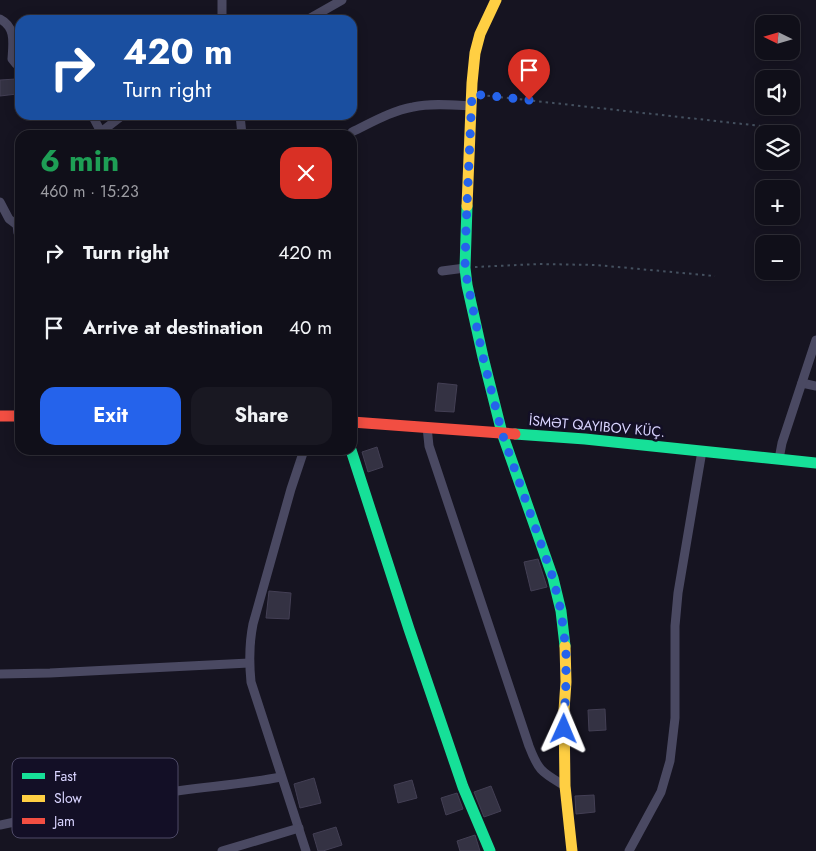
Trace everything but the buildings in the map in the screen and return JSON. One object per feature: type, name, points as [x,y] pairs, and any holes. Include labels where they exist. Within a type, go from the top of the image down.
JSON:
[{"type":"street","points":[[221,15],[222,0]]},
{"type":"street","points":[[316,15],[342,0]]},
{"type":"street","points":[[496,0],[480,34],[475,53],[471,100],[465,268],[483,357],[502,433],[553,578],[561,611],[566,650],[564,710],[565,786],[572,851]]},
{"type":"street","points":[[0,19],[9,25],[12,30],[12,59],[15,63]]},
{"type":"street","points":[[356,130],[414,106],[471,100]]},
{"type":"street","points":[[104,130],[117,120]]},
{"type":"street","points":[[0,202],[9,219],[15,220]]},
{"type":"street","points":[[442,270],[465,268]]},
{"type":"street","points":[[779,459],[782,444],[816,340]]},
{"type":"street","points":[[802,383],[816,386]]},
{"type":"street","points":[[0,416],[15,416]]},
{"type":"street","points":[[357,422],[585,439],[816,464]]},
{"type":"street","points":[[427,427],[429,446],[529,746],[536,764],[544,773],[565,786]]},
{"type":"street","points":[[629,851],[661,792],[670,761],[675,718],[675,626],[677,602],[702,451]]},
{"type":"street","points":[[302,455],[291,489],[254,624],[250,641],[249,663],[251,682],[306,851]]},
{"type":"street","points":[[353,455],[415,648],[464,787],[490,851]]},
{"type":"street","points":[[0,674],[249,663]]},
{"type":"street","points":[[178,791],[255,782],[281,777]]},
{"type":"street","points":[[222,851],[298,828]]},
{"type":"path","points":[[471,100],[755,126]]},
{"type":"path","points":[[465,268],[538,264],[596,265],[715,276]]},
{"type":"traffic: fast","points":[[467,206],[465,268],[483,357],[502,433],[553,578],[561,611],[565,646]]},
{"type":"traffic: fast","points":[[515,434],[585,439],[816,463]]},
{"type":"traffic: fast","points":[[353,455],[463,787],[490,851]]},
{"type":"traffic: slow","points":[[467,206],[475,53],[480,34],[496,0]]},
{"type":"traffic: slow","points":[[565,646],[565,786],[572,851]]},
{"type":"traffic: jam","points":[[0,416],[15,416]]},
{"type":"traffic: jam","points":[[357,422],[515,434]]},
{"type":"route","points":[[529,100],[472,94],[465,268],[483,357],[502,433],[553,578],[561,611],[566,650],[564,729]]}]
